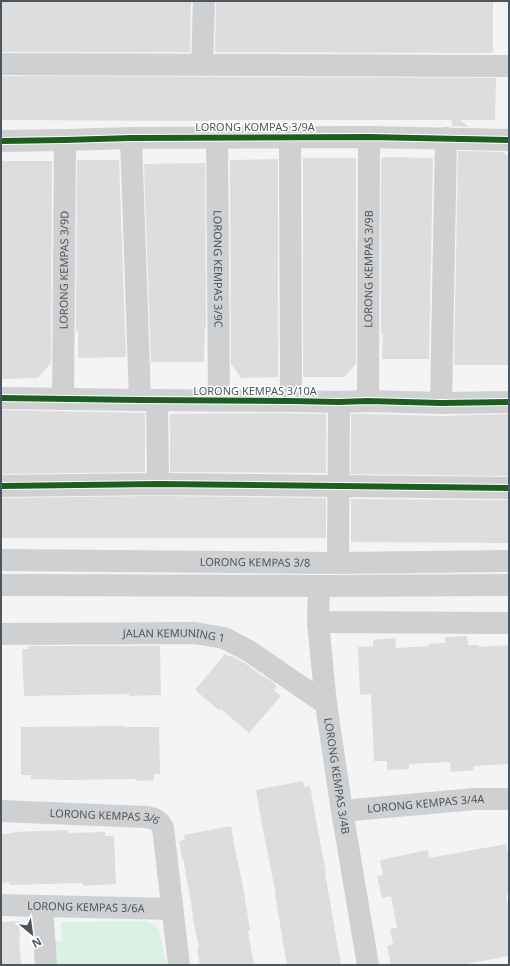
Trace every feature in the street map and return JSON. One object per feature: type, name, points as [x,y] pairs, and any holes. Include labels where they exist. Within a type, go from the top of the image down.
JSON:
[{"type":"street","points":[[202,65],[204,1]]},
{"type":"street","points":[[1,64],[509,66]]},
{"type":"street","name":"LORONG KOMPAS 3/9A","points":[[1,141],[217,137],[369,137],[509,140]]},
{"type":"street","name":"LORONG KEMPAS 3/9C","points":[[217,137],[219,400]]},
{"type":"street","points":[[290,137],[291,400]]},
{"type":"street","name":"LORONG KEMPAS 3/9B","points":[[368,401],[369,137]]},
{"type":"street","points":[[131,138],[149,400],[158,484]]},
{"type":"street","points":[[441,403],[446,138]]},
{"type":"street","name":"LORONG KEMPAS 3/9D","points":[[63,399],[64,140]]},
{"type":"street","name":"LORONG KEMPAS 3/10A","points":[[1,398],[291,400],[441,403],[509,402]]},
{"type":"street","points":[[338,563],[339,402]]},
{"type":"street","points":[[1,486],[158,484],[509,488]]},
{"type":"street","name":"LORONG KEMPAS 3/8","points":[[1,560],[338,563],[509,561]]},
{"type":"street","points":[[1,585],[509,585]]},
{"type":"street","name":"LORONG KEMPAS 3/4B","points":[[319,586],[318,622],[326,704],[342,811],[368,965]]},
{"type":"street","points":[[318,622],[509,623]]},
{"type":"street","name":"JALAN KEMUNING 1","points":[[1,634],[195,633],[224,638],[249,651],[326,704]]},
{"type":"street","name":"LORONG KEMPAS 3/4A","points":[[342,811],[475,799],[509,800]]},
{"type":"street","name":"LORONG KEMPAS 3/6","points":[[1,811],[146,817],[157,820],[163,828],[179,965]]},
{"type":"street","name":"LORONG KEMPAS 3/6A","points":[[1,905],[172,909]]},
{"type":"street","points":[[42,906],[46,965]]},
{"type":"green space","points":[[145,921],[154,924],[159,930],[167,965],[53,965],[51,942],[62,941],[61,922]]},
{"type":"building","points":[[1,1],[191,1],[190,52],[1,52]]},
{"type":"building","points":[[216,1],[493,1],[493,53],[215,52]]},
{"type":"building","points":[[1,76],[496,78],[495,120],[460,120],[469,127],[452,126],[452,120],[1,120]]},
{"type":"building","points":[[458,151],[503,152],[509,157],[509,365],[454,365]]},
{"type":"building","points":[[303,158],[356,158],[356,364],[344,377],[303,377]]},
{"type":"building","points":[[381,158],[433,158],[429,359],[382,359]]},
{"type":"building","points":[[278,159],[278,377],[241,378],[231,364],[230,160]]},
{"type":"building","points":[[77,160],[119,160],[126,357],[78,358],[78,330],[76,333]]},
{"type":"building","points":[[1,161],[52,161],[51,363],[38,378],[1,379]]},
{"type":"building","points":[[205,163],[206,328],[205,326],[204,362],[151,362],[144,164]]},
{"type":"building","points":[[1,410],[145,413],[145,472],[1,474]]},
{"type":"building","points":[[170,414],[326,414],[326,473],[170,472]]},
{"type":"building","points":[[351,414],[441,416],[509,414],[509,476],[351,474]]},
{"type":"building","points":[[158,496],[326,498],[326,538],[1,538],[1,498]]},
{"type":"building","points":[[351,499],[509,500],[509,543],[351,542]]},
{"type":"building","points":[[467,636],[468,645],[479,645],[479,647],[509,645],[509,764],[473,766],[474,770],[451,772],[450,762],[409,764],[409,769],[387,770],[387,761],[374,761],[371,694],[360,695],[358,647],[373,646],[373,640],[395,638],[396,648],[429,646],[429,644],[445,643],[445,637]]},
{"type":"building","points":[[28,646],[160,646],[161,695],[129,696],[129,694],[24,696],[22,649],[28,649]]},
{"type":"building","points":[[225,654],[243,662],[270,680],[277,686],[274,690],[281,696],[249,733],[221,709],[220,711],[195,690]]},
{"type":"building","points":[[21,727],[159,727],[160,774],[154,774],[154,780],[31,779],[31,775],[21,775]]},
{"type":"building","points":[[303,781],[304,787],[310,786],[341,965],[287,965],[276,895],[256,790]]},
{"type":"building","points":[[231,826],[244,893],[250,930],[248,931],[254,965],[200,965],[197,949],[199,948],[179,841],[185,840],[184,835]]},
{"type":"building","points":[[68,830],[68,833],[105,832],[105,836],[114,836],[116,884],[83,886],[83,883],[10,885],[10,882],[1,883],[1,834],[14,833],[13,832]]},
{"type":"building","points":[[506,844],[509,858],[509,894],[506,895],[509,909],[509,956],[460,965],[391,965],[387,946],[393,944],[390,929],[397,928],[391,896],[382,898],[377,876],[383,875],[380,860],[428,850],[429,858]]},
{"type":"building","points":[[19,921],[21,965],[1,965],[1,922]]},
{"type":"cycle path","points":[[1,141],[131,138],[369,137],[509,140]]},
{"type":"cycle path","points":[[1,398],[441,403],[509,402]]},
{"type":"cycle path","points":[[1,486],[158,484],[509,488]]}]
